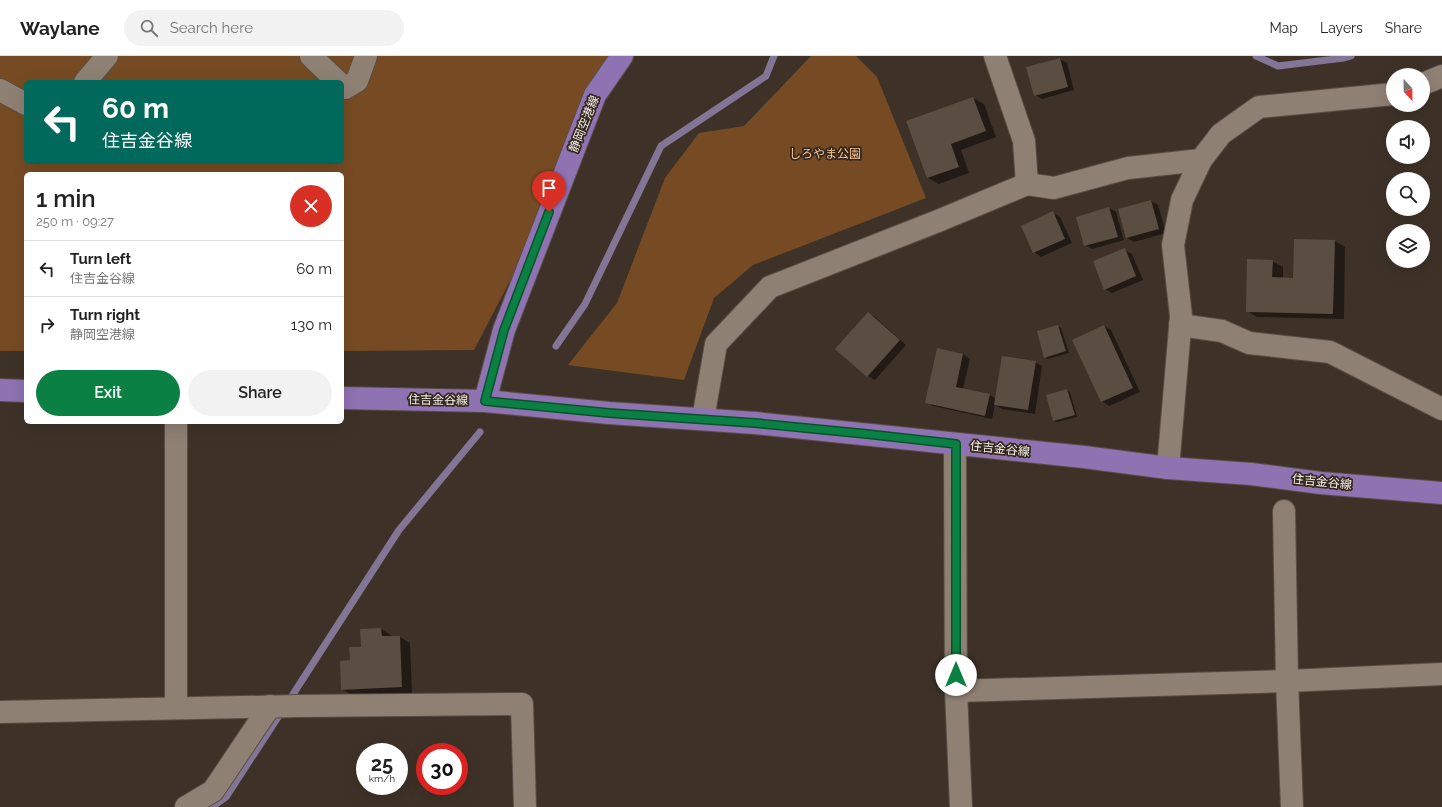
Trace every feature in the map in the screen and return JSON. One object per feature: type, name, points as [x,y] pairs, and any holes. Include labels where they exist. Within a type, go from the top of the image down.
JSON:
[{"type":"main road","name":"静岡空港線","points":[[485,401],[504,330],[595,95],[622,56]]},
{"type":"main road","points":[[0,390],[24,391]]},
{"type":"main road","name":"住吉金谷線","points":[[344,398],[485,401],[609,413],[778,425],[1084,457],[1168,468],[1251,474],[1329,484],[1442,493]]},
{"type":"street","points":[[87,80],[107,56]]},
{"type":"street","points":[[311,56],[336,80]]},
{"type":"street","points":[[344,87],[345,88],[357,81],[366,56]]},
{"type":"street","points":[[995,56],[1024,141],[1027,184]]},
{"type":"street","points":[[1430,81],[1442,76]]},
{"type":"street","points":[[0,90],[24,103]]},
{"type":"street","points":[[1168,468],[1181,316],[1173,245],[1182,200],[1201,160],[1221,134],[1259,107],[1386,95]]},
{"type":"street","points":[[703,419],[716,344],[770,287],[938,221],[1027,184],[1054,188],[1128,168],[1201,160]]},
{"type":"street","points":[[1180,325],[1222,331],[1249,343],[1330,352],[1442,409]]},
{"type":"street","points":[[176,424],[176,708]]},
{"type":"street","points":[[956,444],[956,691],[961,807]]},
{"type":"street","points":[[1284,511],[1287,681],[1292,807]]},
{"type":"street","points":[[956,691],[1287,681],[1442,674]]},
{"type":"street","points":[[0,712],[273,706],[522,704],[524,807]]},
{"type":"street","points":[[186,807],[213,791],[273,706]]},
{"type":"green space","points":[[0,56],[627,56],[474,350],[344,351],[344,172],[24,172],[24,351],[0,351]]},
{"type":"green space","name":"しろやま公園","points":[[811,56],[856,56],[877,77],[926,198],[753,265],[714,298],[684,380],[568,365],[617,303],[665,178],[699,133],[744,126]]},
{"type":"building","points":[[1060,58],[1068,87],[1034,96],[1026,67]]},
{"type":"building","points":[[973,97],[986,131],[951,144],[959,167],[927,178],[906,121]]},
{"type":"building","points":[[1151,200],[1159,229],[1126,238],[1118,209]]},
{"type":"building","points":[[1109,207],[1118,237],[1084,246],[1076,217]]},
{"type":"building","points":[[1053,211],[1065,239],[1033,253],[1021,226]]},
{"type":"building","points":[[1294,239],[1335,240],[1333,314],[1246,312],[1247,259],[1273,260],[1272,277],[1293,278]]},
{"type":"building","points":[[1125,248],[1136,276],[1104,290],[1093,261]]},
{"type":"building","points":[[868,312],[900,340],[867,377],[835,349]]},
{"type":"building","points":[[1058,325],[1066,351],[1044,358],[1037,331]]},
{"type":"building","points":[[1104,325],[1133,388],[1101,402],[1072,340]]},
{"type":"building","points":[[937,348],[963,354],[956,387],[990,394],[985,416],[925,403]]},
{"type":"building","points":[[1002,356],[1036,361],[1028,410],[994,405]]},
{"type":"building","points":[[1067,389],[1075,415],[1053,421],[1046,395]]},
{"type":"building","points":[[381,628],[382,636],[400,636],[402,687],[341,690],[340,661],[350,660],[349,647],[361,647],[360,629]]},
{"type":"waterway","points":[[556,346],[585,304],[661,146],[766,76],[774,56]]},
{"type":"waterway","points":[[1256,56],[1278,66],[1351,56]]},
{"type":"waterway","points":[[288,702],[399,530],[480,432]]},
{"type":"waterway","points":[[212,807],[226,797],[282,711]]},
{"type":"route","points":[[549,212],[504,330],[485,401],[609,413],[755,423],[956,444],[956,675]]}]
